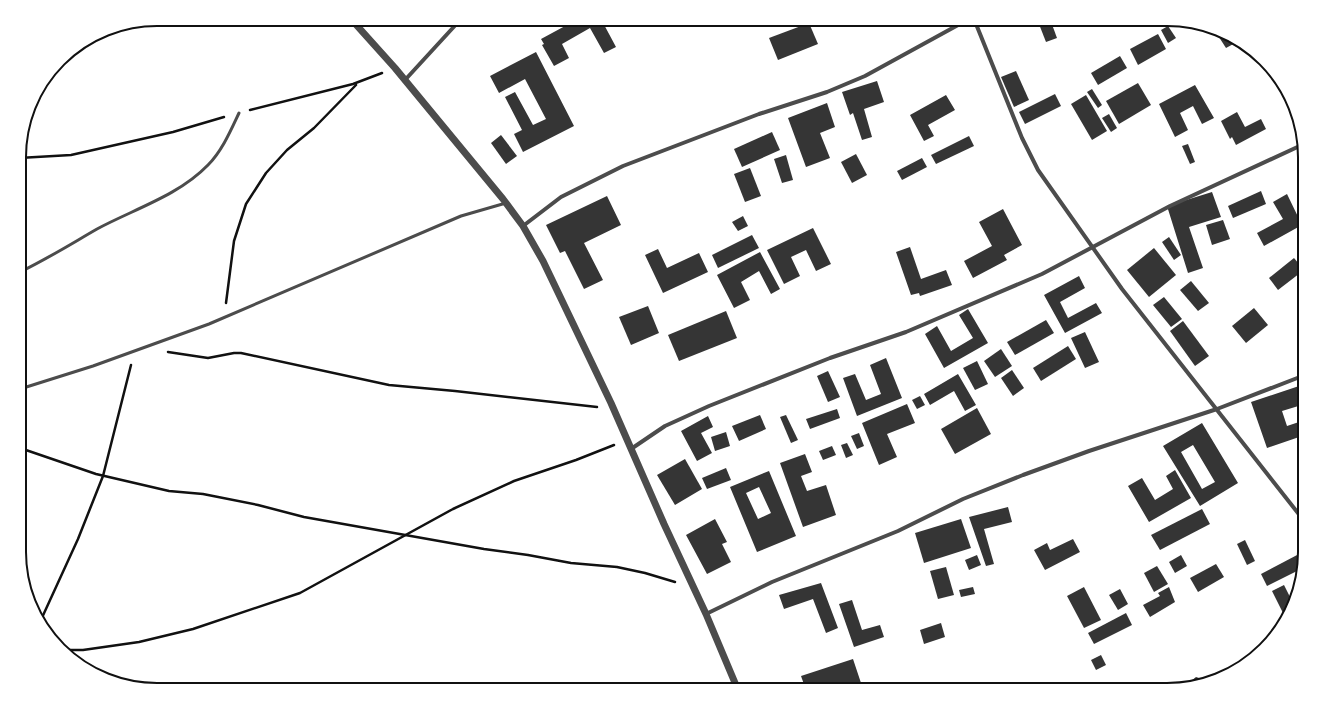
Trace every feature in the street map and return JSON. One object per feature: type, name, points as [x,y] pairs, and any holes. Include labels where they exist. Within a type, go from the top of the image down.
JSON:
[{"type":"street","points":[[357,26],[395,68],[506,203],[523,226],[543,260],[614,409],[706,614],[735,683]]},
{"type":"street","points":[[405,80],[455,26]]},
{"type":"street","points":[[523,226],[561,197],[623,166],[759,114],[827,92],[865,76],[956,26]]},
{"type":"street","points":[[977,26],[1022,138],[1038,170],[1162,341],[1298,513]]},
{"type":"street","points":[[631,449],[665,426],[709,406],[830,358],[906,332],[968,307],[1042,274],[1170,206],[1297,147]]},
{"type":"street","points":[[706,614],[772,582],[898,531],[963,499],[1009,480],[1088,451],[1217,409],[1298,377]]},
{"type":"lane","points":[[26,269],[51,257],[98,229],[129,214],[198,175],[219,151],[239,113]]},
{"type":"lane","points":[[26,388],[150,346],[222,319],[461,216],[506,203]]},
{"type":"path","points":[[26,158],[71,155],[174,132],[239,113],[357,83],[395,68]]},
{"type":"path","points":[[222,319],[231,278],[236,230],[246,204],[266,173],[287,150],[314,128],[357,83]]},
{"type":"path","points":[[150,346],[164,351],[208,358],[241,353],[390,385],[614,409]]},
{"type":"path","points":[[43,616],[78,540],[103,476],[135,351]]},
{"type":"path","points":[[71,650],[83,650],[139,642],[193,629],[286,598],[326,580],[405,534],[494,490],[538,472],[576,460],[627,439]]},
{"type":"path","points":[[26,450],[103,476],[170,491],[203,494],[258,505],[304,517],[405,534],[484,550],[528,555],[571,563],[617,567],[645,573],[693,587]]},
{"type":"building","points":[[565,26],[605,26],[616,47],[604,53],[590,28],[562,44],[569,58],[554,66],[542,45],[544,44],[541,39]]},
{"type":"building","points":[[801,26],[810,26],[818,44],[778,60],[769,38]]},
{"type":"building","points":[[1040,26],[1053,26],[1057,38],[1046,42]]},
{"type":"building","points":[[1168,26],[1176,38],[1168,43],[1161,30]]},
{"type":"building","points":[[1158,34],[1166,49],[1138,65],[1130,49]]},
{"type":"building","points":[[1219,37],[1233,44],[1226,48]]},
{"type":"building","points":[[536,52],[574,126],[523,152],[514,134],[522,130],[505,97],[515,92],[533,125],[546,119],[525,79],[499,93],[490,76]]},
{"type":"building","points":[[1120,56],[1127,68],[1098,85],[1091,73]]},
{"type":"building","points":[[1016,71],[1029,100],[1014,107],[1001,77]]},
{"type":"building","points":[[877,81],[884,102],[864,109],[872,137],[862,140],[853,113],[850,115],[842,92]]},
{"type":"building","points":[[1138,83],[1151,105],[1119,124],[1106,101]]},
{"type":"building","points":[[1195,85],[1214,118],[1202,124],[1193,106],[1180,113],[1188,130],[1175,137],[1159,104]]},
{"type":"building","points":[[1092,89],[1102,105],[1098,108],[1087,92]]},
{"type":"building","points":[[1055,94],[1061,106],[1025,124],[1019,112]]},
{"type":"building","points":[[946,95],[955,110],[928,125],[934,136],[924,141],[910,115]]},
{"type":"building","points":[[1086,95],[1107,131],[1092,140],[1071,104]]},
{"type":"building","points":[[827,103],[835,127],[820,133],[830,158],[806,167],[788,118]]},
{"type":"building","points":[[1237,112],[1245,127],[1261,119],[1266,129],[1236,145],[1232,137],[1230,139],[1221,121]]},
{"type":"building","points":[[1109,114],[1117,128],[1111,132],[1102,118]]},
{"type":"building","points":[[772,132],[780,150],[742,167],[734,149]]},
{"type":"building","points":[[501,135],[517,156],[506,164],[491,143]]},
{"type":"building","points":[[969,136],[974,146],[936,164],[931,155]]},
{"type":"building","points":[[1188,144],[1195,162],[1190,164],[1182,146]]},
{"type":"building","points":[[856,154],[867,175],[852,183],[841,162]]},
{"type":"building","points":[[786,155],[793,180],[782,183],[774,159]]},
{"type":"building","points":[[922,158],[927,167],[902,180],[897,171]]},
{"type":"building","points":[[750,168],[761,196],[745,202],[734,174]]},
{"type":"building","points":[[1261,191],[1266,204],[1233,218],[1228,206]]},
{"type":"building","points":[[1212,192],[1221,217],[1189,227],[1203,268],[1188,273],[1167,206]]},
{"type":"building","points":[[1287,194],[1298,217],[1298,227],[1264,246],[1257,233],[1283,219],[1273,202]]},
{"type":"building","points":[[607,196],[621,225],[584,243],[603,280],[584,289],[565,251],[560,253],[546,225]]},
{"type":"building","points":[[1003,209],[1022,245],[1004,255],[1007,260],[973,278],[964,261],[992,246],[979,222]]},
{"type":"building","points":[[743,216],[748,226],[738,231],[732,222]]},
{"type":"building","points":[[1223,220],[1230,239],[1212,245],[1206,225]]},
{"type":"building","points":[[813,228],[831,264],[816,271],[806,250],[791,257],[800,276],[784,284],[767,250]]},
{"type":"building","points":[[752,235],[759,248],[718,268],[712,255]]},
{"type":"building","points":[[1169,237],[1181,255],[1174,260],[1162,242]]},
{"type":"building","points":[[910,247],[921,279],[946,270],[952,285],[920,296],[919,293],[911,295],[896,252]]},
{"type":"building","points":[[1154,248],[1176,275],[1149,297],[1127,270]]},
{"type":"building","points":[[658,249],[667,268],[699,253],[708,272],[663,293],[645,255]]},
{"type":"building","points":[[760,252],[780,289],[771,294],[759,271],[741,282],[750,300],[734,308],[717,275]]},
{"type":"building","points":[[1294,258],[1298,263],[1298,275],[1278,290],[1269,278]]},
{"type":"building","points":[[1079,276],[1085,288],[1060,302],[1068,318],[1096,303],[1102,313],[1065,333],[1044,295]]},
{"type":"building","points":[[1191,281],[1209,303],[1198,311],[1180,290]]},
{"type":"building","points":[[1164,297],[1182,319],[1171,327],[1153,305]]},
{"type":"building","points":[[648,306],[659,333],[631,345],[619,317]]},
{"type":"building","points":[[1254,308],[1268,325],[1246,343],[1232,326]]},
{"type":"building","points":[[968,309],[988,343],[944,368],[925,334],[937,326],[951,351],[973,338],[959,315]]},
{"type":"building","points":[[726,311],[737,338],[679,361],[668,335]]},
{"type":"building","points":[[1046,320],[1054,333],[1015,355],[1007,342]]},
{"type":"building","points":[[1183,321],[1209,356],[1195,366],[1170,331]]},
{"type":"building","points":[[1085,332],[1099,362],[1085,368],[1071,338]]},
{"type":"building","points":[[1068,346],[1076,359],[1041,381],[1033,368]]},
{"type":"building","points":[[1001,349],[1012,366],[995,377],[984,361]]},
{"type":"building","points":[[886,358],[902,398],[857,416],[843,378],[855,374],[866,400],[881,394],[870,365]]},
{"type":"building","points":[[977,361],[988,384],[975,390],[963,368]]},
{"type":"building","points":[[1012,370],[1024,388],[1013,396],[1001,378]]},
{"type":"building","points":[[828,371],[840,397],[828,402],[817,376]]},
{"type":"building","points":[[958,374],[976,405],[965,411],[954,391],[930,405],[924,394]]},
{"type":"building","points":[[1298,386],[1298,406],[1282,411],[1287,426],[1298,422],[1298,437],[1267,448],[1251,402]]},
{"type":"building","points":[[920,396],[925,405],[917,409],[912,400]]},
{"type":"building","points":[[907,404],[915,423],[887,434],[897,457],[879,465],[862,423]]},
{"type":"building","points":[[977,408],[991,434],[955,454],[941,429]]},
{"type":"building","points":[[837,409],[840,418],[810,429],[806,419]]},
{"type":"building","points":[[760,415],[766,429],[739,441],[732,426]]},
{"type":"building","points":[[786,415],[798,440],[791,443],[780,417]]},
{"type":"building","points":[[708,416],[713,427],[701,433],[712,453],[697,461],[681,431]]},
{"type":"building","points":[[1202,423],[1238,483],[1200,506],[1163,446]],"holes":[[[1193,445],[1215,482],[1202,489],[1181,452]]]},
{"type":"building","points":[[726,432],[730,446],[715,451],[711,437]]},
{"type":"building","points":[[859,433],[864,446],[857,449],[851,436]]},
{"type":"building","points":[[847,443],[853,455],[846,458],[841,445]]},
{"type":"building","points":[[832,446],[836,455],[823,460],[819,451]]},
{"type":"building","points":[[805,454],[812,472],[801,476],[807,491],[826,485],[836,515],[803,527],[780,463]]},
{"type":"building","points":[[685,459],[702,489],[675,505],[657,475]]},
{"type":"building","points":[[726,468],[731,480],[707,489],[702,478]]},
{"type":"building","points":[[1175,470],[1191,498],[1149,522],[1128,486],[1142,478],[1155,500],[1173,489],[1166,476]]},
{"type":"building","points":[[769,471],[796,536],[757,552],[730,487]],"holes":[[[759,487],[771,513],[758,519],[746,493]]]},
{"type":"building","points":[[1008,507],[1012,522],[984,529],[994,564],[986,566],[969,517]]},
{"type":"building","points":[[1202,509],[1210,524],[1160,550],[1151,535]]},
{"type":"building","points":[[715,519],[727,542],[722,544],[731,562],[707,574],[686,535]]},
{"type":"building","points":[[961,519],[971,548],[924,563],[915,533]]},
{"type":"building","points":[[1073,539],[1080,552],[1045,570],[1034,550],[1047,543],[1050,550]]},
{"type":"building","points":[[1245,540],[1255,561],[1247,565],[1237,544]]},
{"type":"building","points":[[977,555],[981,565],[969,570],[965,560]]},
{"type":"building","points":[[1181,555],[1187,566],[1175,573],[1169,562]]},
{"type":"building","points":[[1298,555],[1296,571],[1267,586],[1261,574]]},
{"type":"building","points":[[1216,564],[1224,577],[1198,592],[1190,578]]},
{"type":"building","points":[[1157,566],[1168,584],[1154,592],[1144,573]]},
{"type":"building","points":[[946,567],[954,595],[938,599],[930,571]]},
{"type":"building","points":[[821,583],[838,628],[826,633],[813,599],[784,609],[779,595]]},
{"type":"building","points":[[1284,585],[1290,597],[1283,612],[1272,591]]},
{"type":"building","points":[[973,587],[975,594],[961,597],[959,590]]},
{"type":"building","points":[[1084,587],[1101,620],[1084,628],[1067,596]]},
{"type":"building","points":[[1169,587],[1175,602],[1150,617],[1143,605],[1160,596],[1158,593]]},
{"type":"building","points":[[1120,589],[1128,604],[1118,610],[1109,595]]},
{"type":"building","points":[[852,600],[862,630],[880,625],[884,637],[854,647],[839,604]]},
{"type":"building","points":[[1126,613],[1132,625],[1094,644],[1088,633]]},
{"type":"building","points":[[941,623],[945,637],[924,644],[920,630]]},
{"type":"building","points":[[1101,655],[1106,665],[1096,670],[1091,660]]},
{"type":"building","points":[[853,659],[861,683],[804,683],[801,676]]}]
